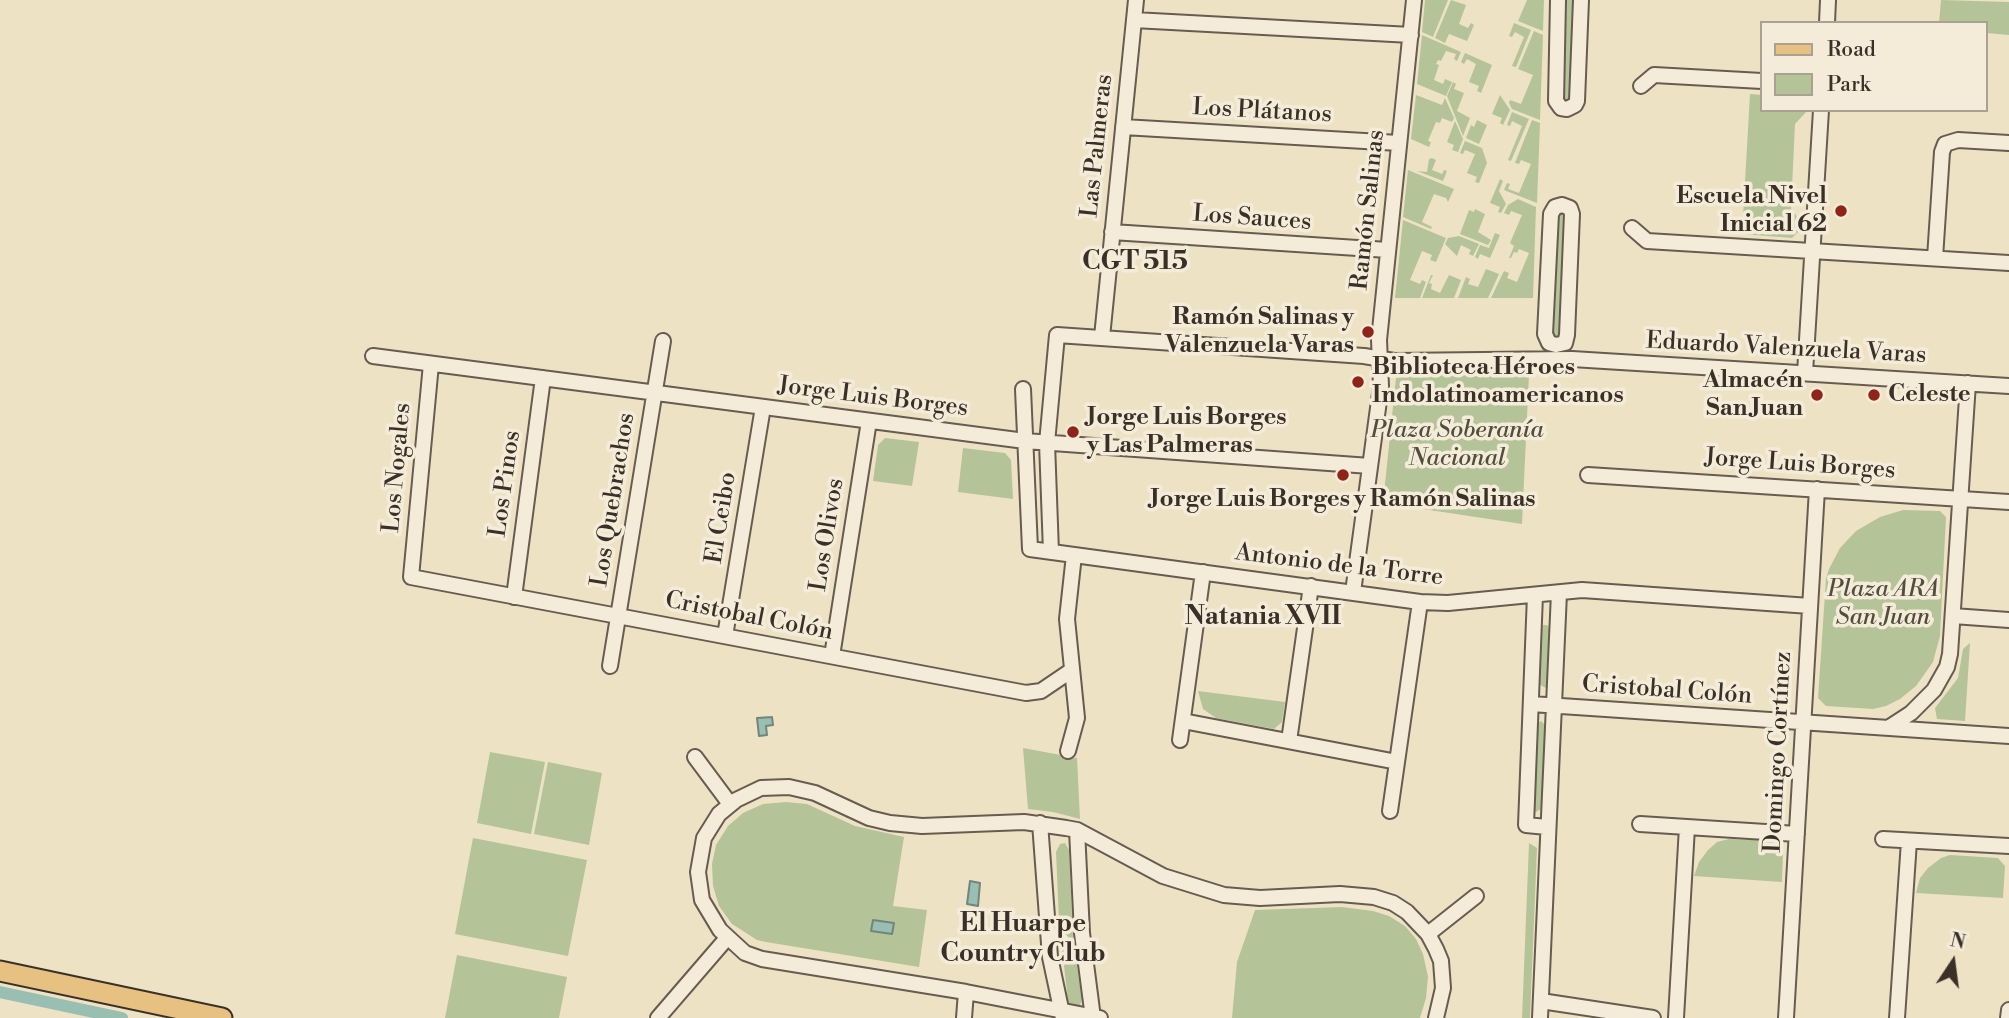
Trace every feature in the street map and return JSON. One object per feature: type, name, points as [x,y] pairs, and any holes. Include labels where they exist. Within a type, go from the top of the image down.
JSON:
[{"type":"main road","points":[[0,971],[222,1018]]},
{"type":"street","name":"Las Palmeras","points":[[1102,337],[1136,0]]},
{"type":"street","name":"Ramón Salinas","points":[[1353,592],[1381,386],[1379,340],[1414,0]]},
{"type":"street","points":[[1558,0],[1556,101],[1561,108],[1567,109],[1577,101],[1581,0]]},
{"type":"street","points":[[1827,21],[1828,0]]},
{"type":"street","points":[[1134,20],[1411,35]]},
{"type":"street","points":[[1641,86],[1654,75],[1760,81]]},
{"type":"street","points":[[1805,373],[1821,112]]},
{"type":"street","name":"Los Plátanos","points":[[1123,127],[1399,143]]},
{"type":"street","points":[[1935,258],[1942,152],[1948,142],[1958,140],[2009,143]]},
{"type":"street","points":[[1562,205],[1570,208],[1572,214],[1567,335],[1556,352],[1546,339],[1550,215],[1555,207],[1562,205]]},
{"type":"street","points":[[1632,228],[1647,241],[2009,263]]},
{"type":"street","name":"Los Sauces","points":[[1112,232],[1388,250]]},
{"type":"street","name":"Eduardo Valenzuela Varas","points":[[1047,443],[1057,335],[1364,356],[1381,360],[1556,352],[1805,373],[2009,386]]},
{"type":"street","name":"Los Quebrachos","points":[[610,666],[663,341]]},
{"type":"street","name":"Jorge Luis Borges","points":[[373,356],[1025,441],[1370,466]]},
{"type":"street","name":"Los Nogales","points":[[411,577],[431,363]]},
{"type":"street","name":"Los Pinos","points":[[514,597],[543,378]]},
{"type":"street","points":[[1887,728],[1917,708],[1941,679],[1950,654],[1968,383]]},
{"type":"street","points":[[1023,389],[1025,441]]},
{"type":"street","name":"El Ceibo","points":[[725,636],[764,407]]},
{"type":"street","name":"Los Olivos","points":[[832,656],[869,421]]},
{"type":"street","name":"Antonio de la Torre","points":[[1025,441],[1030,549],[1420,602],[1448,603],[1582,590],[1810,606]]},
{"type":"street","points":[[1047,443],[1051,552]]},
{"type":"street","name":"Jorge Luis Borges","points":[[1588,475],[2009,502]]},
{"type":"street","name":"Domingo Cortínez","points":[[1786,1018],[1817,489]]},
{"type":"street","points":[[1068,751],[1077,718],[1067,619],[1074,555]]},
{"type":"street","points":[[1180,740],[1203,572]]},
{"type":"street","name":"Cristobal Colón","points":[[411,577],[1032,693],[1041,691],[1072,670]]},
{"type":"street","points":[[1289,741],[1311,586]]},
{"type":"street","points":[[1540,1018],[1559,593]]},
{"type":"street","points":[[1535,595],[1526,825],[1547,827]]},
{"type":"street","points":[[1390,811],[1420,602]]},
{"type":"street","points":[[1953,616],[2009,620]]},
{"type":"street","name":"Cristobal Colón","points":[[1531,704],[2009,736]]},
{"type":"street","points":[[1183,721],[1397,762]]},
{"type":"street","points":[[695,757],[730,804]]},
{"type":"street","points":[[1077,830],[1083,945],[1095,1018],[1063,1015],[967,992],[762,959],[745,953],[727,938],[707,912],[702,900],[698,872],[704,838],[712,823],[730,804],[761,788],[789,787],[831,799],[869,818],[899,824],[922,826],[1040,823],[1077,830],[1137,864],[1182,883],[1239,897],[1359,894],[1393,903],[1407,912],[1428,934],[1441,961],[1443,988],[1436,1018]]},
{"type":"street","points":[[1040,823],[1050,957],[1063,1015]]},
{"type":"street","points":[[1640,824],[1797,834]]},
{"type":"street","points":[[1675,1018],[1687,827]]},
{"type":"street","points":[[1883,839],[2009,846]]},
{"type":"street","points":[[1897,1018],[1909,841]]},
{"type":"street","points":[[1428,934],[1476,896]]},
{"type":"street","points":[[658,1018],[727,938]]},
{"type":"street","points":[[964,1018],[967,992]]},
{"type":"street","points":[[1541,1000],[1653,1018]]},
{"type":"street","points":[[2008,1018],[2009,1010]]},
{"type":"green space","points":[[1425,0],[1448,0],[1433,37],[1422,32]]},
{"type":"green space","points":[[1451,0],[1466,5],[1459,24],[1468,28],[1471,23],[1474,25],[1467,41],[1449,34],[1445,43],[1435,38]]},
{"type":"green space","points":[[1527,0],[1544,0],[1543,31],[1518,21]]},
{"type":"green space","points":[[1565,0],[1576,0],[1571,99],[1567,102],[1562,99]]},
{"type":"green space","points":[[1941,0],[2009,2],[2009,35],[1988,33],[1988,21],[1939,21]]},
{"type":"green space","points":[[1514,23],[1531,30],[1516,67],[1512,66],[1524,37],[1515,32],[1512,37],[1509,36]]},
{"type":"green space","points":[[1534,31],[1543,35],[1540,120],[1512,109],[1509,103],[1510,100],[1521,104],[1533,75],[1518,69]]},
{"type":"green space","points":[[1422,35],[1461,52],[1457,61],[1454,59],[1456,54],[1446,51],[1441,61],[1438,60],[1436,64],[1439,65],[1434,80],[1443,84],[1445,79],[1452,82],[1446,96],[1417,84]]},
{"type":"green space","points":[[1465,53],[1492,65],[1481,93],[1477,91],[1479,86],[1469,82],[1476,64],[1467,59],[1464,64],[1461,62]]},
{"type":"green space","points":[[1453,82],[1456,84],[1454,89],[1464,93],[1457,111],[1470,118],[1463,136],[1447,96]]},
{"type":"green space","points":[[1750,94],[1760,95],[1760,112],[1806,112],[1795,124],[1791,209],[1800,220],[1799,231],[1792,238],[1742,234]]},
{"type":"green space","points":[[1416,95],[1442,105],[1445,98],[1454,118],[1452,122],[1442,118],[1440,123],[1436,122],[1428,141],[1431,142],[1429,147],[1411,139]]},
{"type":"green space","points":[[1500,95],[1510,110],[1503,125],[1500,123],[1502,118],[1492,114]]},
{"type":"green space","points":[[1512,112],[1529,119],[1511,161],[1508,160],[1522,126],[1512,121],[1510,126],[1507,125]]},
{"type":"green space","points":[[1477,120],[1487,125],[1479,144],[1466,138],[1471,125],[1474,127]]},
{"type":"green space","points":[[1532,120],[1540,123],[1537,203],[1504,190],[1507,183],[1510,184],[1508,189],[1519,193],[1531,164],[1521,160],[1519,164],[1515,163]]},
{"type":"green space","points":[[1455,121],[1463,139],[1458,152],[1452,150],[1454,145],[1447,142]]},
{"type":"green space","points":[[1465,141],[1482,148],[1487,163],[1479,183],[1475,182],[1477,177],[1467,173],[1475,154],[1465,150],[1463,154],[1460,153]]},
{"type":"green space","points":[[1429,159],[1436,160],[1432,170],[1442,174],[1444,170],[1447,171],[1443,181],[1417,171],[1427,172]]},
{"type":"green space","points":[[1408,170],[1454,189],[1448,202],[1446,198],[1434,194],[1422,222],[1432,227],[1431,229],[1403,217]]},
{"type":"green space","points":[[1500,179],[1503,181],[1499,191],[1506,204],[1501,213],[1498,212],[1500,207],[1490,203]]},
{"type":"green space","points":[[1518,199],[1536,207],[1533,298],[1491,298],[1504,271],[1509,273],[1507,278],[1517,282],[1529,253],[1519,249],[1509,258],[1514,246],[1510,243],[1522,215],[1511,211],[1509,215],[1504,213],[1508,205]]},
{"type":"green space","points":[[1475,209],[1485,214],[1478,232],[1491,240],[1488,245],[1460,234],[1469,210],[1474,212]]},
{"type":"green space","points":[[1566,212],[1562,338],[1551,339],[1557,213]]},
{"type":"green space","points":[[1403,220],[1446,238],[1436,262],[1430,260],[1432,255],[1422,251],[1410,280],[1420,284],[1422,280],[1426,282],[1420,298],[1395,298]]},
{"type":"green space","points":[[1495,233],[1500,235],[1490,258],[1480,254],[1478,259],[1475,257],[1480,245],[1489,248]]},
{"type":"green space","points":[[1459,236],[1479,244],[1473,256],[1469,254],[1471,250],[1461,245],[1457,256],[1445,244],[1448,238]]},
{"type":"green space","points":[[1486,269],[1499,274],[1488,298],[1458,298],[1466,277],[1470,279],[1468,284],[1478,287]]},
{"type":"green space","points":[[1431,275],[1431,289],[1440,293],[1449,275],[1461,280],[1454,298],[1422,298]]},
{"type":"green space","name":"Plaza Soberanía Nacional","points":[[1401,373],[1529,374],[1522,524],[1383,503],[1396,378]]},
{"type":"green space","points":[[885,438],[919,442],[912,486],[873,481],[878,445]]},
{"type":"green space","points":[[963,448],[1005,453],[1011,460],[1013,499],[958,492]]},
{"type":"green space","name":"Plaza ARA San Juan","points":[[1903,510],[1940,511],[1946,517],[1940,636],[1933,662],[1916,686],[1886,706],[1873,709],[1826,706],[1818,698],[1826,579],[1829,569],[1840,548],[1856,531],[1880,517]]},
{"type":"green space","points":[[1543,625],[1547,625],[1551,630],[1549,683],[1546,688],[1538,684],[1540,630]]},
{"type":"green space","points":[[1970,643],[1965,721],[1937,719],[1935,708],[1958,678],[1963,649]]},
{"type":"green space","points":[[1198,691],[1285,702],[1282,722],[1274,729],[1216,718],[1203,709]]},
{"type":"green space","points":[[1541,721],[1545,725],[1541,809],[1536,812],[1533,809],[1537,724]]},
{"type":"green space","points":[[1023,748],[1077,758],[1080,819],[1028,809]]},
{"type":"green space","points":[[490,752],[545,762],[531,834],[477,823]]},
{"type":"green space","points":[[548,762],[602,773],[589,845],[534,834]]},
{"type":"green space","points":[[763,804],[807,804],[855,826],[904,837],[893,906],[927,910],[919,967],[757,940],[732,924],[719,906],[713,886],[712,864],[716,845],[728,826],[743,813]]},
{"type":"green space","points":[[473,838],[587,860],[568,956],[455,934]]},
{"type":"green space","points":[[1729,839],[1777,841],[1783,851],[1782,882],[1694,876],[1699,862],[1708,850],[1717,842]]},
{"type":"green space","points":[[1065,843],[1069,850],[1073,939],[1082,1000],[1079,1008],[1072,1007],[1068,1001],[1059,921],[1056,852],[1060,844]]},
{"type":"green space","points":[[1529,843],[1537,848],[1530,1018],[1522,1018]]},
{"type":"green space","points":[[1950,855],[1998,858],[2005,866],[2003,898],[1916,893],[1920,878],[1928,868]]},
{"type":"green space","points":[[1342,907],[1389,916],[1405,926],[1416,939],[1423,954],[1428,977],[1420,1018],[1232,1018],[1237,962],[1255,910]]},
{"type":"green space","points":[[457,955],[567,977],[559,1018],[445,1018]]},
{"type":"water","points":[[772,717],[773,725],[766,726],[767,735],[759,736],[757,718]]},
{"type":"water","points":[[970,881],[980,883],[978,906],[967,904]]},
{"type":"water","points":[[873,920],[894,923],[892,934],[871,931]]},
{"type":"waterway","points":[[0,992],[122,1018]]},
{"type":"place","name":"Escuela Nivel Inicial 62","points":[[1841,211]]},
{"type":"place","name":"Ramón Salinas y Valenzuela Varas","points":[[1368,332]]},
{"type":"place","name":"Biblioteca Héroes Indolatinoamericanos","points":[[1358,382]]},
{"type":"place","name":"Almacén San Juan","points":[[1817,395]]},
{"type":"place","name":"Celeste","points":[[1874,395]]},
{"type":"place","name":"Jorge Luis Borges y Las Palmeras","points":[[1073,432]]},
{"type":"place","name":"Jorge Luis Borges y Ramón Salinas","points":[[1343,475]]},
{"type":"district","name":"CGT 515","points":[[1135,263]]},
{"type":"district","name":"Natania XVII","points":[[1263,618]]},
{"type":"district","name":"El Huarpe Country Club","points":[[1023,940]]}]
